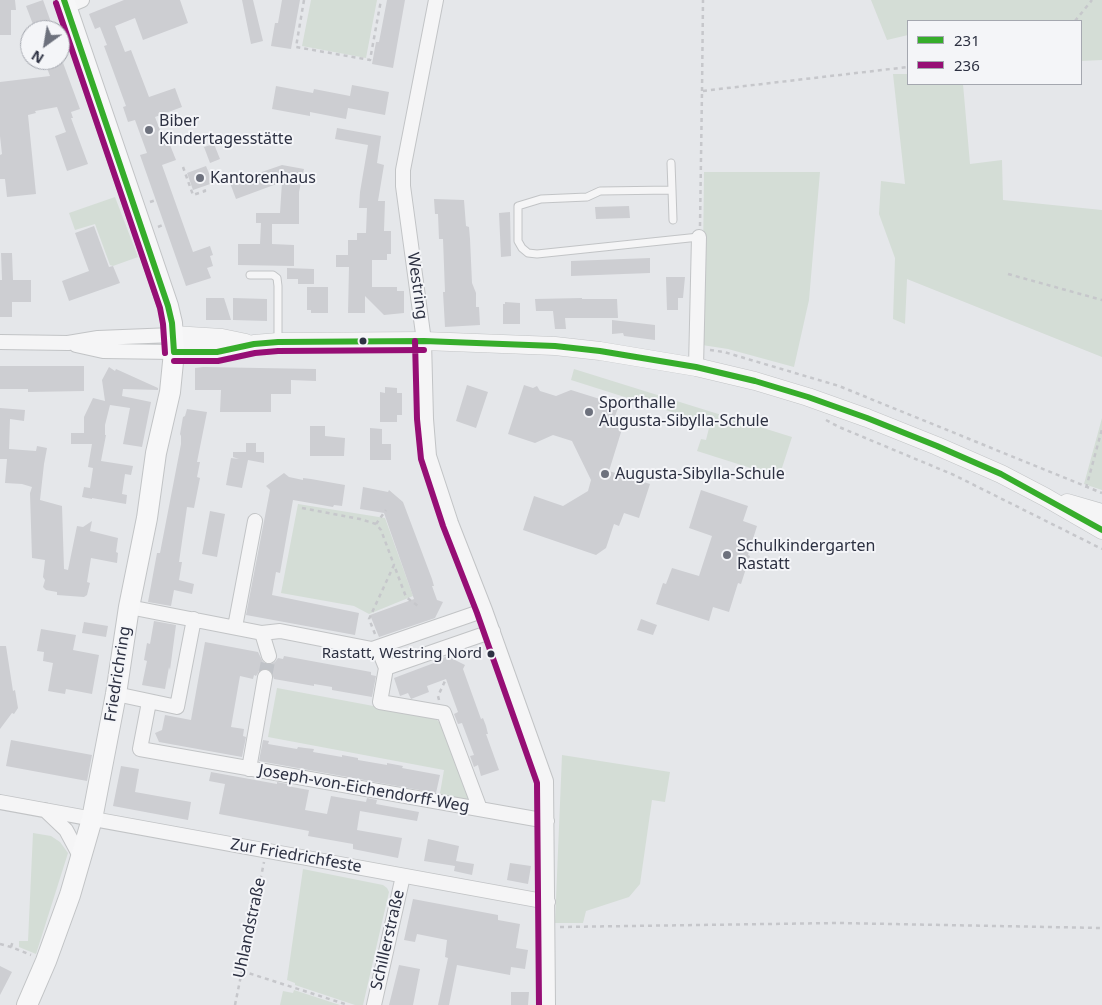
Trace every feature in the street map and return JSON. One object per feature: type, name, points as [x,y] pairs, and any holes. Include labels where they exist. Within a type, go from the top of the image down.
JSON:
[{"type":"main road","name":"Friedrichring","points":[[27,1005],[46,961],[70,895],[92,819],[116,694],[129,607],[147,518],[156,453],[170,392],[174,344],[168,306],[70,2]]},
{"type":"street","name":"Westring","points":[[436,0],[405,161],[403,186],[424,341],[426,418],[430,456],[451,523],[493,631],[546,780],[548,1005]]},
{"type":"street","points":[[696,367],[699,237]]},
{"type":"street","points":[[0,342],[68,343],[98,338],[174,344],[222,338],[254,344],[278,342],[424,341],[555,346],[600,351],[696,367],[808,397],[937,446],[1001,474],[1102,530]]},
{"type":"street","points":[[1045,497],[1102,513]]},
{"type":"street","points":[[235,627],[254,522]]},
{"type":"street","points":[[129,607],[262,633],[280,631],[372,650],[485,610]]},
{"type":"street","points":[[116,694],[177,707],[194,619]]},
{"type":"street","points":[[379,647],[386,668],[493,631]]},
{"type":"street","points":[[262,633],[269,656]]},
{"type":"street","name":"Joseph-von-Eichendorff-Weg","points":[[386,668],[380,702],[444,713],[480,809]]},
{"type":"street","name":"Joseph-von-Eichendorff-Weg","points":[[249,769],[265,677]]},
{"type":"street","name":"Joseph-von-Eichendorff-Weg","points":[[149,702],[140,749],[547,821]]},
{"type":"street","name":"Zur Friedrichfeste","points":[[0,802],[548,902]]},
{"type":"street","points":[[44,810],[66,830],[81,858]]},
{"type":"street","name":"Schillerstraße","points":[[374,1005],[403,876]]},
{"type":"lane","points":[[671,163],[673,220]]},
{"type":"lane","points":[[672,190],[600,191],[587,197],[541,199],[518,206],[518,242],[528,253],[537,254],[699,237]]},
{"type":"lane","points":[[250,275],[273,275],[277,278],[278,342]]},
{"type":"path","points":[[304,0],[296,46],[370,60],[381,0]]},
{"type":"path","points":[[699,237],[703,0]]},
{"type":"path","points":[[1076,20],[1092,0]]},
{"type":"path","points":[[702,90],[907,67]]},
{"type":"path","points":[[183,167],[193,195],[205,192],[204,188]]},
{"type":"path","points":[[1008,274],[1102,300]]},
{"type":"path","points":[[697,348],[724,352],[839,386],[1102,493]]},
{"type":"path","points":[[821,417],[839,427],[954,475],[1102,549]]},
{"type":"path","points":[[1086,488],[1102,429]]},
{"type":"path","points":[[302,508],[360,519],[376,524],[381,530],[406,598],[418,606]]},
{"type":"path","points":[[376,524],[386,510]]},
{"type":"path","points":[[379,647],[369,619],[394,565]]},
{"type":"path","name":"Uhlandstraße","points":[[235,1005],[266,851]]},
{"type":"path","points":[[546,928],[838,923],[1102,928]]},
{"type":"path","points":[[11,947],[13,941]]},
{"type":"path","points":[[0,944],[46,961]]},
{"type":"path","points":[[242,971],[348,1005]]},
{"type":"shaded area","points":[[311,0],[377,0],[366,58],[302,46]]},
{"type":"shaded area","points":[[871,0],[1102,0],[1102,60],[1082,61],[1082,20],[907,20],[907,35],[887,40]]},
{"type":"shaded area","points":[[893,74],[907,74],[907,85],[963,85],[970,164],[1002,160],[1003,200],[1102,210],[1102,357],[907,279],[905,324],[893,319],[895,258],[879,214],[881,181],[905,184]]},
{"type":"shaded area","points":[[704,172],[820,172],[809,300],[794,367],[728,349],[702,345]]},
{"type":"shaded area","points":[[115,197],[138,257],[113,266],[110,265],[95,224],[75,230],[69,213]]},
{"type":"shaded area","points":[[574,369],[792,437],[779,477],[697,451],[701,439],[706,440],[710,424],[571,380]]},
{"type":"shaded area","points":[[1102,418],[1102,490],[1084,484]]},
{"type":"shaded area","points":[[298,504],[385,518],[413,596],[369,614],[354,606],[281,593]]},
{"type":"shaded area","points":[[277,688],[427,716],[437,720],[443,726],[470,793],[469,803],[439,799],[444,770],[268,737]]},
{"type":"shaded area","points":[[562,755],[670,772],[665,802],[652,800],[640,884],[629,897],[586,911],[583,923],[555,923]]},
{"type":"shaded area","points":[[33,833],[51,836],[60,842],[68,853],[36,954],[19,947],[19,941],[28,941]]},
{"type":"shaded area","points":[[303,869],[383,885],[389,892],[363,1005],[355,1005],[295,985],[295,983],[287,980]]},
{"type":"shaded area","points":[[294,990],[340,1005],[280,1005],[283,991],[293,993]]},
{"type":"building","points":[[0,0],[15,0],[16,10],[11,10],[11,35],[0,35]]},
{"type":"building","points":[[43,0],[50,20],[31,20],[26,6]]},
{"type":"building","points":[[124,0],[180,0],[188,23],[143,40],[135,18],[115,26],[125,52],[131,50],[149,97],[175,88],[182,107],[155,117],[166,146],[170,145],[176,160],[162,165],[193,252],[210,246],[213,255],[210,256],[213,266],[207,268],[211,278],[186,286],[140,155],[147,153],[135,120],[128,122],[123,107],[126,106],[104,46],[107,45],[100,27],[95,29],[89,14]]},
{"type":"building","points":[[242,0],[253,0],[263,41],[251,44]]},
{"type":"building","points":[[282,0],[300,0],[291,49],[271,46]]},
{"type":"building","points":[[387,0],[405,0],[393,68],[372,64],[376,42],[379,42]]},
{"type":"building","points":[[48,70],[66,70],[80,109],[71,112],[73,118],[71,118],[88,164],[67,171],[55,136],[66,132],[57,107],[35,111],[36,113],[28,115],[36,194],[7,197],[5,179],[0,179],[0,155],[2,154],[0,82],[50,76]]},
{"type":"building","points":[[352,85],[389,92],[385,115],[348,108],[346,119],[310,112],[310,116],[272,109],[276,86],[313,93],[314,89],[350,96]]},
{"type":"building","points":[[337,128],[381,136],[377,163],[384,165],[378,201],[385,201],[384,231],[391,231],[391,254],[387,254],[387,260],[372,260],[372,287],[397,287],[397,291],[404,291],[404,313],[384,315],[365,296],[365,313],[348,313],[349,267],[336,267],[336,255],[348,255],[348,240],[357,240],[357,233],[366,233],[367,208],[359,208],[368,145],[335,139]]},
{"type":"building","points":[[214,144],[220,159],[210,163],[204,147]]},
{"type":"building","points":[[282,165],[304,169],[299,192],[299,224],[272,224],[272,244],[294,245],[294,266],[238,265],[238,244],[260,244],[261,223],[256,223],[256,213],[280,213],[282,182],[236,199],[230,183]]},
{"type":"building","name":"Kantorenhaus","points":[[206,166],[213,183],[193,190],[187,173]]},
{"type":"building","points":[[434,199],[464,200],[466,226],[469,227],[472,283],[476,293],[476,307],[479,307],[480,325],[445,327],[443,239],[439,239],[438,214],[435,214]]},
{"type":"building","points":[[629,206],[630,218],[596,219],[595,207]]},
{"type":"building","points":[[510,212],[511,256],[501,257],[499,213]]},
{"type":"building","points":[[94,226],[109,267],[113,266],[120,283],[69,301],[62,281],[89,271],[75,233]]},
{"type":"building","points":[[1,253],[12,253],[13,280],[31,280],[31,302],[12,302],[12,317],[0,317]]},
{"type":"building","points":[[650,258],[650,273],[571,276],[571,261]]},
{"type":"building","points":[[287,268],[314,269],[314,284],[298,284],[298,279],[287,279]]},
{"type":"building","points":[[666,277],[685,277],[683,298],[678,298],[678,310],[667,310]]},
{"type":"building","points":[[307,287],[328,287],[328,313],[311,313],[311,310],[307,310]]},
{"type":"building","points":[[206,298],[224,298],[231,320],[206,320]]},
{"type":"building","points":[[233,298],[267,299],[267,321],[233,320]]},
{"type":"building","points":[[535,299],[617,299],[618,318],[565,318],[566,329],[555,329],[553,311],[536,311]]},
{"type":"building","points":[[505,302],[520,303],[520,324],[503,324],[503,304]]},
{"type":"building","points":[[612,320],[655,325],[655,340],[624,336],[623,333],[612,334]]},
{"type":"building","points":[[0,366],[84,366],[84,391],[28,392],[28,389],[0,389]]},
{"type":"building","points":[[109,367],[158,388],[158,390],[123,389],[122,396],[151,402],[142,447],[123,444],[130,408],[110,405],[105,425],[106,435],[101,461],[133,466],[131,475],[125,474],[122,494],[127,495],[126,504],[82,497],[84,487],[90,488],[93,468],[88,467],[92,444],[71,444],[71,433],[84,433],[84,417],[93,398],[105,401],[102,380]]},
{"type":"building","points":[[195,368],[316,369],[316,381],[291,380],[291,394],[271,394],[271,412],[220,412],[221,390],[195,390]]},
{"type":"building","points":[[467,385],[488,392],[476,428],[456,421]]},
{"type":"building","name":"Augusta-Sibylla-Schule","points":[[524,385],[533,388],[537,386],[540,391],[556,396],[571,390],[619,405],[612,425],[622,429],[609,471],[650,484],[639,518],[624,513],[619,526],[614,524],[606,548],[596,555],[523,530],[534,496],[563,506],[588,491],[591,480],[572,441],[553,435],[535,443],[508,434]]},
{"type":"building","points":[[385,387],[397,388],[397,393],[402,393],[402,415],[397,415],[397,422],[380,422],[380,392],[385,393]]},
{"type":"building","points":[[0,408],[25,410],[24,421],[10,419],[9,449],[36,451],[37,446],[47,448],[40,500],[62,506],[64,569],[68,570],[77,526],[83,527],[92,521],[90,531],[118,538],[117,563],[91,558],[87,582],[90,583],[87,595],[84,597],[57,595],[57,592],[46,590],[43,587],[45,560],[32,558],[30,493],[32,487],[22,484],[5,483],[7,459],[0,459]]},
{"type":"building","points":[[187,409],[207,412],[197,462],[200,462],[197,477],[200,478],[194,508],[187,507],[179,562],[182,562],[179,580],[194,584],[192,594],[174,590],[171,606],[148,602],[157,553],[160,553],[181,444],[180,434],[183,417]]},
{"type":"building","points":[[310,426],[325,426],[325,436],[345,438],[344,456],[310,456]]},
{"type":"building","points":[[370,428],[382,429],[382,444],[391,444],[391,460],[370,460]]},
{"type":"building","points":[[246,443],[256,443],[256,452],[264,452],[264,463],[248,460],[242,488],[226,485],[231,458],[239,459],[233,457],[233,452],[246,452]]},
{"type":"building","points":[[284,473],[289,477],[303,480],[303,478],[345,485],[342,506],[334,505],[333,507],[293,500],[280,573],[276,572],[272,595],[359,613],[355,635],[246,615],[270,490],[266,486]]},
{"type":"building","points":[[363,487],[388,492],[389,490],[403,502],[432,579],[434,586],[432,586],[437,600],[443,602],[435,618],[379,637],[370,615],[414,599],[384,513],[360,509]]},
{"type":"building","name":"Schulkindergarten Rastatt","points":[[701,490],[748,506],[743,521],[757,526],[741,584],[738,583],[729,612],[713,607],[709,621],[656,604],[663,583],[666,584],[672,568],[699,576],[712,536],[689,528]]},
{"type":"building","points":[[210,511],[225,514],[217,557],[202,554]]},
{"type":"building","points":[[641,619],[657,625],[653,635],[637,630]]},
{"type":"building","points":[[154,621],[176,625],[170,670],[169,667],[165,689],[142,685],[147,661],[144,660],[147,643],[150,644]]},
{"type":"building","points":[[84,622],[108,626],[106,637],[82,633]]},
{"type":"building","points":[[41,629],[76,635],[73,650],[99,655],[92,694],[66,689],[65,694],[48,691],[53,663],[43,661],[44,652],[37,651]]},
{"type":"building","points":[[205,642],[258,652],[263,662],[268,665],[275,662],[278,658],[283,659],[284,656],[371,672],[371,675],[376,676],[372,697],[332,690],[332,687],[274,679],[271,671],[262,669],[256,676],[254,675],[253,679],[240,676],[231,727],[244,729],[243,736],[246,737],[242,757],[159,742],[155,733],[162,730],[165,715],[191,720]]},
{"type":"building","points":[[0,646],[6,646],[13,691],[15,690],[18,708],[0,729]]},
{"type":"building","points":[[447,656],[465,665],[463,669],[481,719],[483,718],[486,726],[488,734],[486,734],[499,770],[481,776],[478,765],[474,767],[470,756],[474,755],[462,723],[458,724],[454,714],[458,712],[446,679],[427,686],[429,692],[411,699],[408,693],[400,696],[394,678],[442,660]]},
{"type":"building","points":[[11,740],[92,755],[87,781],[6,766]]},
{"type":"building","points":[[263,740],[269,741],[268,744],[297,749],[298,747],[314,749],[313,752],[342,757],[342,755],[387,765],[387,763],[403,766],[402,768],[440,775],[436,793],[259,761]]},
{"type":"building","points":[[121,766],[139,769],[135,792],[191,802],[188,820],[113,806]]},
{"type":"building","points":[[211,772],[277,784],[277,782],[309,790],[305,810],[327,814],[331,796],[366,802],[367,798],[377,800],[376,804],[419,812],[417,821],[360,811],[357,830],[402,838],[398,858],[353,849],[353,844],[308,836],[309,831],[219,814],[225,784],[209,781]]},
{"type":"building","points":[[428,839],[459,846],[456,861],[474,864],[472,875],[454,871],[455,866],[424,861]]},
{"type":"building","points":[[510,863],[531,866],[528,884],[507,880]]},
{"type":"building","points":[[413,899],[498,915],[498,920],[520,924],[516,948],[528,950],[525,969],[511,967],[510,975],[457,965],[449,1005],[438,1005],[448,958],[445,957],[447,940],[417,934],[415,942],[404,940]]},
{"type":"building","points":[[399,965],[420,969],[413,1005],[389,1005]]},
{"type":"building","points":[[0,966],[12,972],[0,995]]},
{"type":"building","points":[[511,992],[529,992],[528,1005],[511,1005]]},
{"type":"tunnel","points":[[265,677],[269,656]]},
{"type":"transit line","name":"231","points":[[64,0],[168,306],[172,323],[174,352]]},
{"type":"transit line","name":"236","points":[[56,3],[160,308],[165,353]]},
{"type":"transit line","name":"236","points":[[415,341],[417,419],[421,459],[443,526],[477,613],[537,783],[539,1005]]},
{"type":"transit line","name":"231","points":[[174,352],[217,352],[254,344],[278,342],[424,341],[555,346],[600,351],[696,367],[755,381],[808,397],[937,446],[1001,474],[1102,530]]},
{"type":"transit line","name":"236","points":[[174,361],[218,361],[255,353],[278,351],[424,350]]},
{"type":"place","name":"Biber Kindertagesstätte","points":[[149,130]]},
{"type":"place","name":"Kantorenhaus","points":[[200,178]]},
{"type":"place","name":"Sporthalle Augusta-Sibylla-Schule","points":[[589,412]]},
{"type":"place","name":"Augusta-Sibylla-Schule","points":[[605,474]]},
{"type":"place","name":"Schulkindergarten Rastatt","points":[[727,555]]},
{"type":"place","name":"Rastatt, Westring Nord","points":[[491,654]]}]
